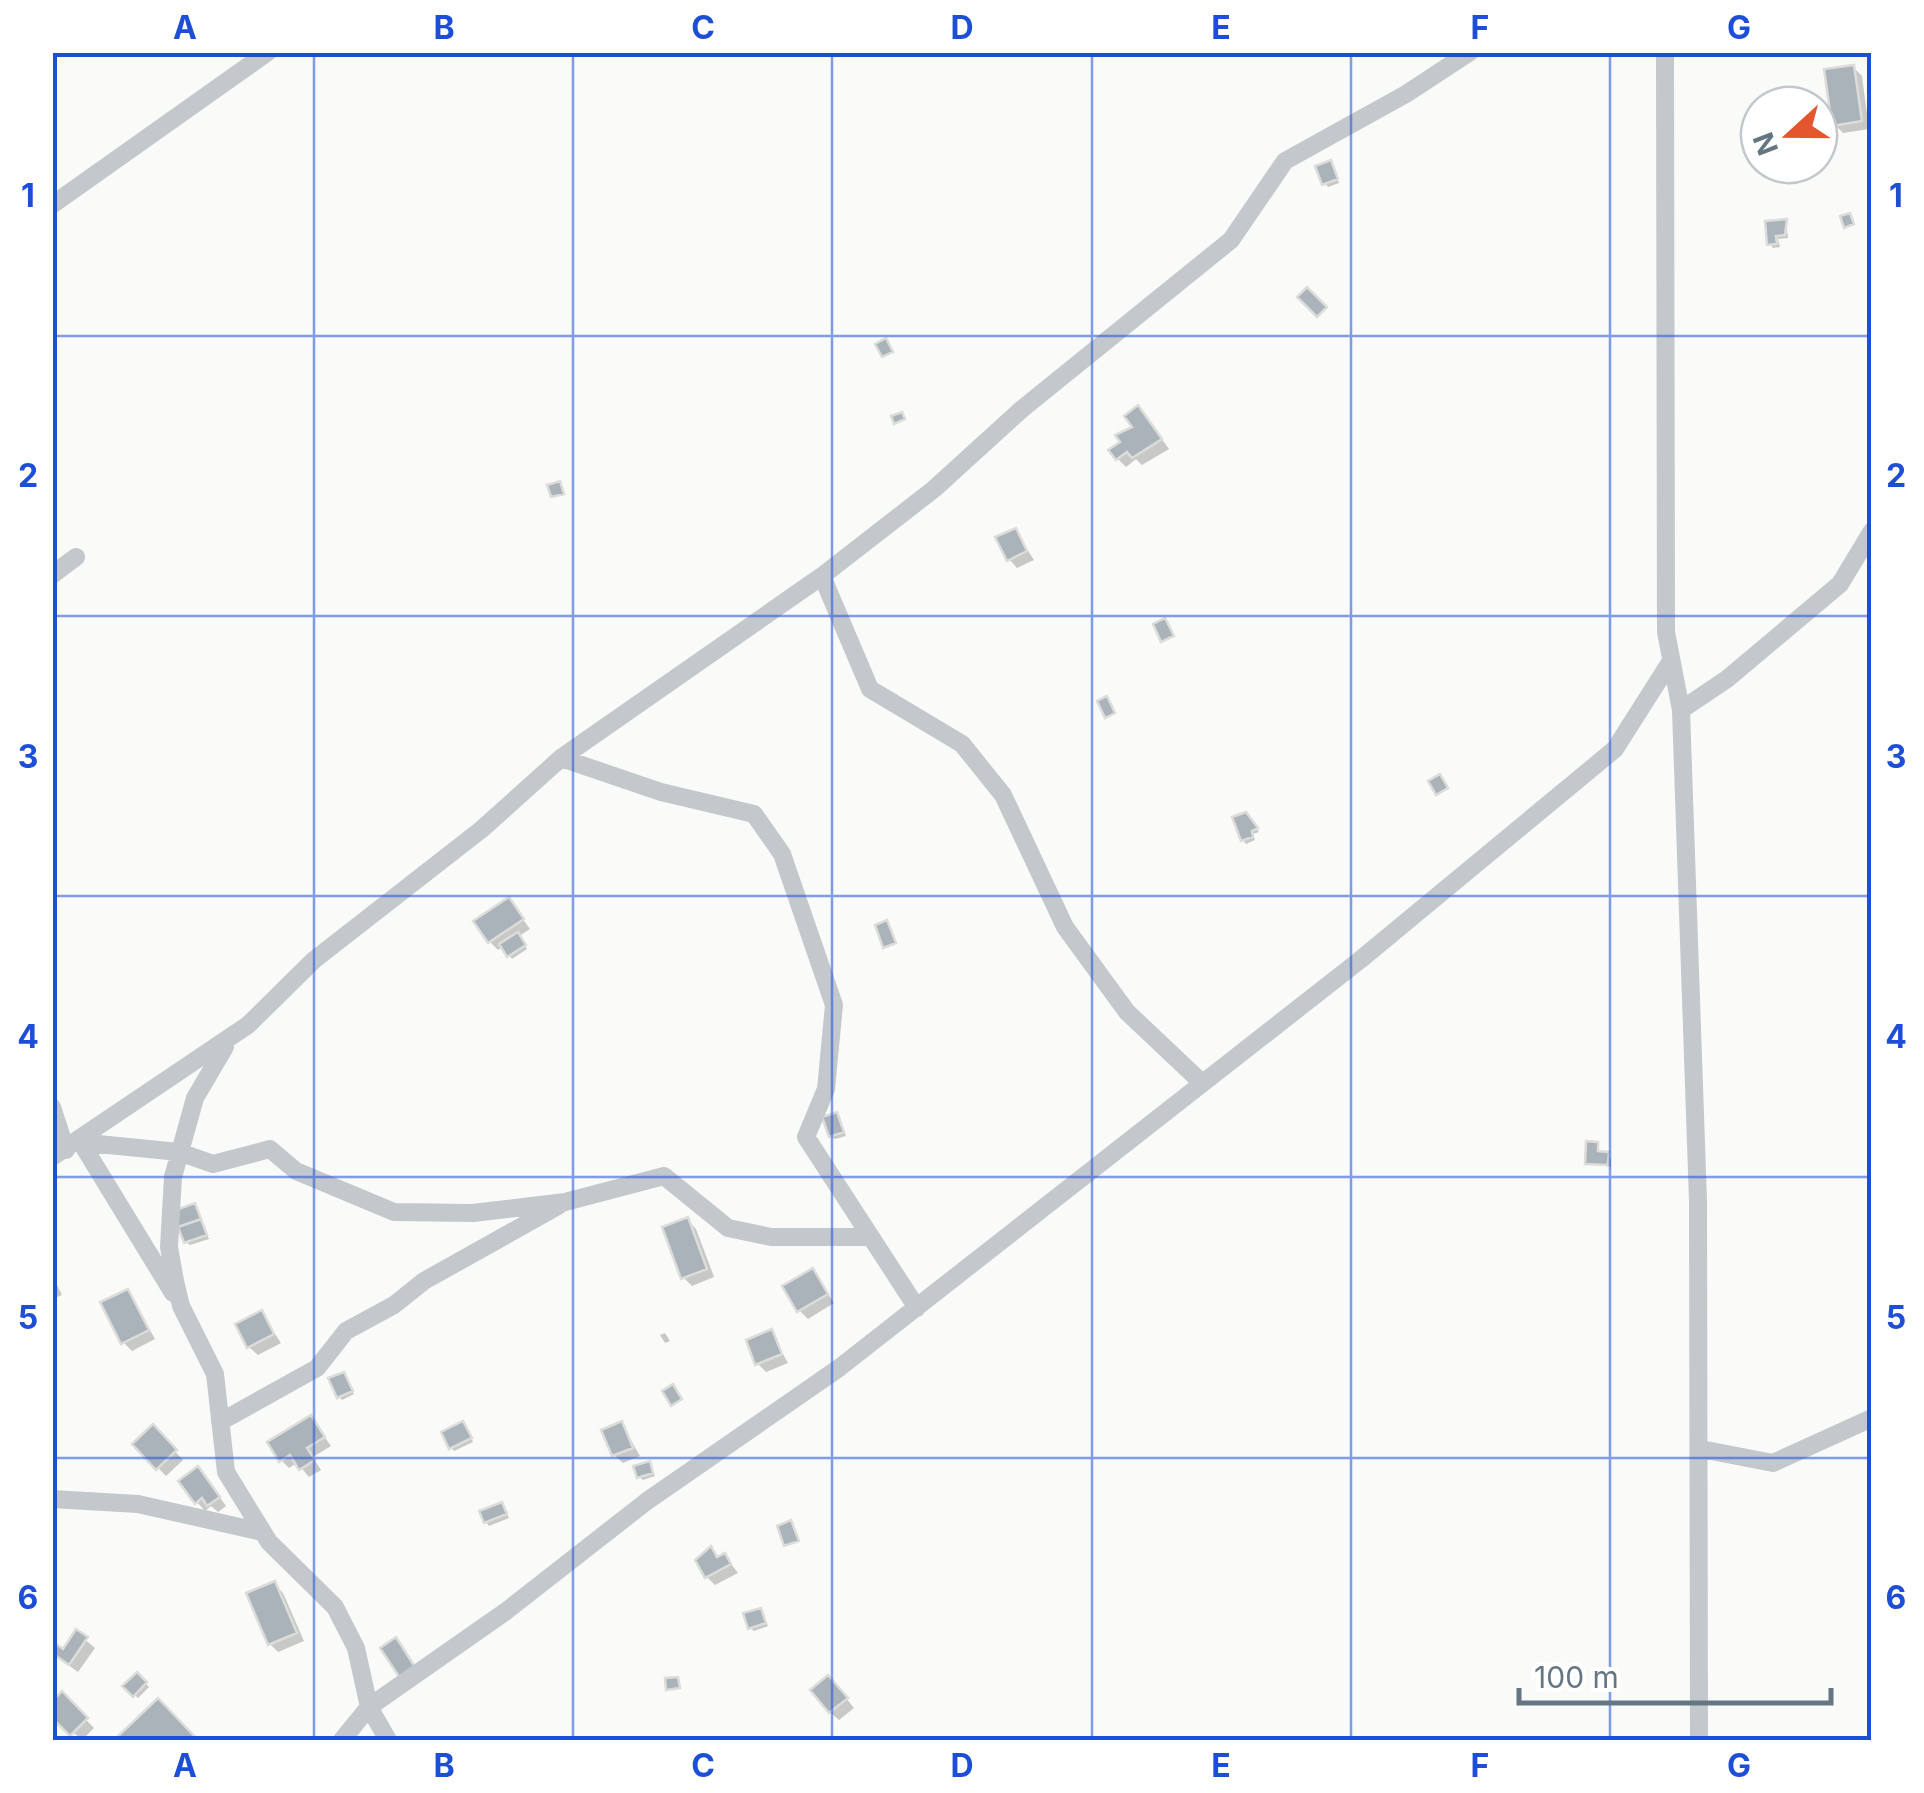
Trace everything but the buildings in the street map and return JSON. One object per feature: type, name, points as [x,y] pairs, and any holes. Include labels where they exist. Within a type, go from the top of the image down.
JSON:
[{"type":"street","points":[[52,205],[268,52]]},
{"type":"street","points":[[70,1148],[230,1038],[322,954],[482,829],[561,758],[822,576],[934,490],[1022,410],[1231,240],[1285,160],[1406,94],[1470,52]]},
{"type":"street","points":[[1664,52],[1670,664],[1680,710],[1698,1181],[1698,1740]]},
{"type":"street","points":[[1680,710],[1727,679],[1840,584],[1872,532]]},
{"type":"street","points":[[52,575],[76,557]]},
{"type":"street","points":[[822,576],[870,689],[962,744],[1003,795],[1065,927],[1127,1012],[1200,1081]]},
{"type":"street","points":[[342,1740],[369,1706],[918,1308],[1030,1222],[1200,1081],[1360,960],[1615,749],[1670,664]]},
{"type":"street","points":[[561,758],[661,792],[754,814],[782,854],[834,1006],[826,1089],[806,1137],[918,1308]]},
{"type":"street","points":[[181,1306],[169,1232],[169,1204],[194,1098],[230,1038]]},
{"type":"street","points":[[52,1107],[70,1148],[181,1306],[211,1359],[226,1472],[262,1532],[335,1607],[356,1648],[369,1706],[388,1740]]},
{"type":"street","points":[[70,1148],[179,1152],[213,1164],[270,1149],[296,1171],[394,1212],[474,1213],[565,1202],[664,1176],[728,1228],[771,1237],[871,1237]]},
{"type":"street","points":[[220,1422],[317,1368],[346,1332],[394,1305],[424,1281],[565,1202]]},
{"type":"street","points":[[1700,1449],[1773,1463],[1872,1418]]},
{"type":"street","points":[[52,1499],[138,1504],[262,1532]]}]
